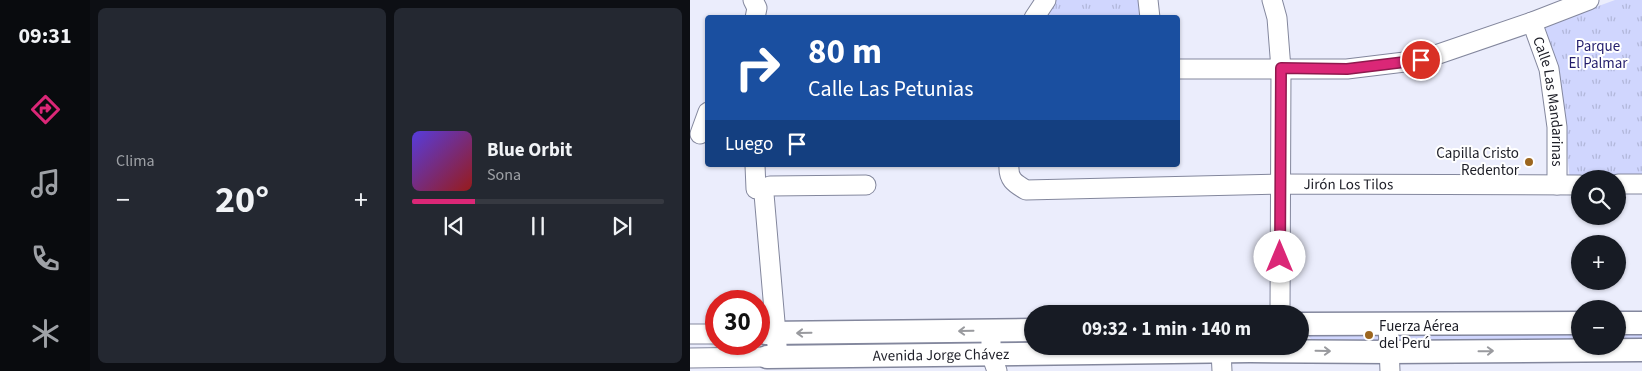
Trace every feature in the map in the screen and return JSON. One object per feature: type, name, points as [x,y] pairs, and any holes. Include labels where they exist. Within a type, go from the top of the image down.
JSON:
[{"type":"main road","points":[[1626,324],[1642,323]]},
{"type":"main road","points":[[1309,324],[1571,324]]},
{"type":"main road","name":"Avenida Jorge Chávez","points":[[770,333],[1024,330]]},
{"type":"main road","points":[[834,361],[844,332]]},
{"type":"main road","name":"Avenida Jorge Chávez","points":[[1309,352],[1389,362],[1642,350]]},
{"type":"main road","name":"Avenida Jorge Chávez","points":[[772,357],[834,361],[994,363],[1221,361],[1250,355]]},
{"type":"street","points":[[753,0],[757,8],[755,15]]},
{"type":"street","points":[[1036,15],[1046,0]]},
{"type":"street","points":[[1148,0],[1150,15]]},
{"type":"street","points":[[1272,0],[1276,18],[1281,68],[1280,305]]},
{"type":"street","points":[[1180,69],[1347,69],[1421,60],[1532,22],[1589,0]]},
{"type":"street","name":"Calle Las Mandarinas","points":[[1532,22],[1549,69],[1557,127],[1557,185]]},
{"type":"street","points":[[699,134],[705,119]]},
{"type":"street","points":[[755,167],[756,190],[765,189],[770,186],[866,185]]},
{"type":"street","name":"Jirón Los Tilos","points":[[1009,167],[1014,183],[1026,190],[1280,184],[1571,184]]},
{"type":"street","points":[[1626,184],[1642,184]]},
{"type":"street","points":[[765,189],[765,290]]},
{"type":"street","points":[[1388,324],[1389,362]]},
{"type":"street","points":[[990,331],[994,363]]},
{"type":"street","points":[[690,334],[705,334]]},
{"type":"street","points":[[770,349],[772,357]]},
{"type":"street","name":"Avenida Jorge Chávez","points":[[690,358],[772,357]]},
{"type":"green space","points":[[1054,0],[1139,0],[1142,15],[1044,15]]},
{"type":"green space","name":"Parque El Palmar","points":[[1615,0],[1642,0],[1642,181],[1626,180],[1626,170],[1571,170],[1570,182],[1564,118],[1541,27]]},
{"type":"green space","points":[[1309,330],[1380,331],[1379,340],[1311,339]]},
{"type":"green space","points":[[1571,332],[1571,341],[1399,342],[1399,333]]},
{"type":"green space","points":[[1626,332],[1642,332],[1642,340],[1626,341]]},
{"type":"green space","points":[[970,336],[970,344],[860,345],[860,338]]},
{"type":"place","name":"Capilla Cristo Redentor","points":[[1529,162]]},
{"type":"place","name":"Fuerza Aérea del Perú","points":[[1369,335]]},
{"type":"route","points":[[1280,257],[1281,68],[1347,69],[1421,60]]}]
